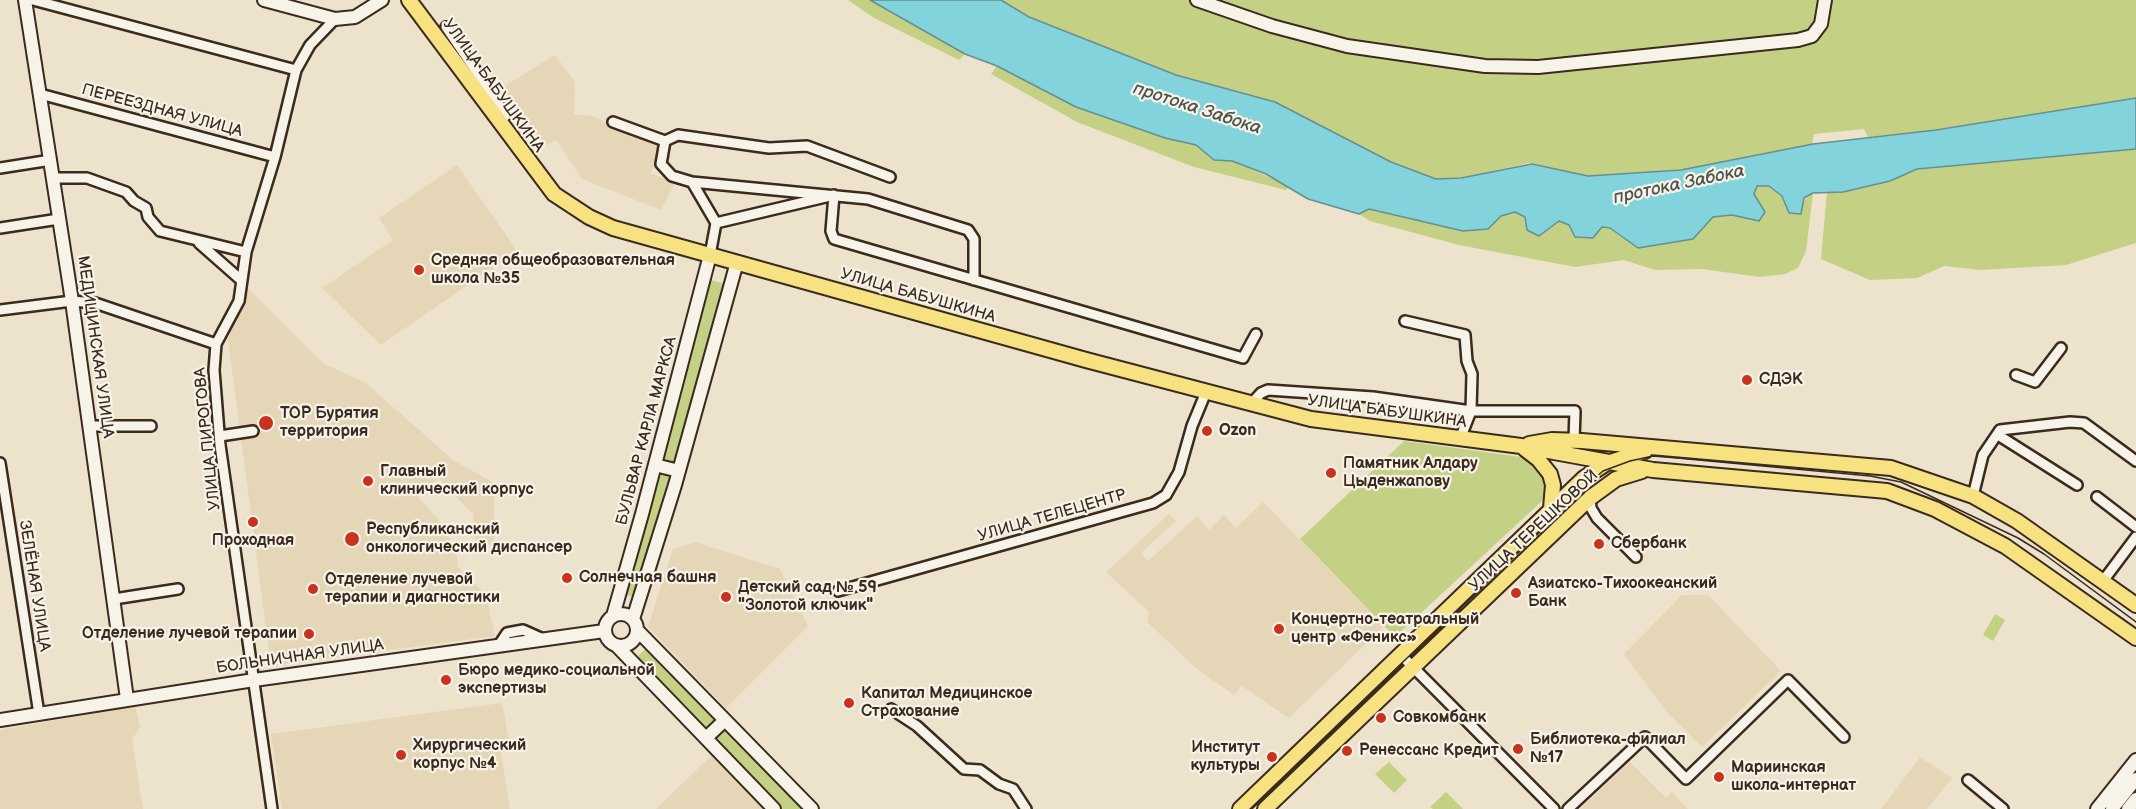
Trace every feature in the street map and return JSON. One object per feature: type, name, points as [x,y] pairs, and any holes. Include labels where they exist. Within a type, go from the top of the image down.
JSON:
[{"type":"main road","name":"УЛИЦА БАБУШКИНА","points":[[409,0],[544,183],[565,203],[613,228],[1206,392],[1337,425],[1521,446],[1653,470],[1887,491],[1935,509],[2005,546],[2136,638]]},
{"type":"main road","name":"УЛИЦА БАБУШКИНА","points":[[1521,446],[1552,440],[1574,441],[1891,468],[1944,484],[1973,496],[2017,521],[2136,605]]},
{"type":"main road","points":[[1574,441],[1588,499]]},
{"type":"main road","points":[[1521,446],[1538,459],[1550,474],[1553,485],[1551,507]]},
{"type":"main road","points":[[1607,463],[1656,449]]},
{"type":"main road","name":"УЛИЦА ТЕРЕШКОВОЙ","points":[[1240,809],[1551,507],[1584,478],[1607,463]]},
{"type":"main road","name":"УЛИЦА ТЕРЕШКОВОЙ","points":[[1265,809],[1588,499],[1621,476],[1653,470]]},
{"type":"street","name":"МЕДИЦИНСКАЯ УЛИЦА","points":[[25,0],[72,301],[127,699]]},
{"type":"street","points":[[33,0],[296,70]]},
{"type":"street","points":[[264,0],[335,19],[355,17],[382,0]]},
{"type":"street","points":[[1197,0],[1272,27],[1347,46],[1485,66],[1538,67],[1798,40],[1812,36],[1821,24],[1825,0]]},
{"type":"street","name":"УЛИЦА ПИРОГОВА","points":[[272,809],[256,711],[254,680],[220,436],[214,370],[216,344],[239,301],[246,252],[275,157],[296,70],[310,45],[335,19]]},
{"type":"street","points":[[446,27],[506,115],[499,123]]},
{"type":"street","name":"ПЕРЕЕЗДНАЯ УЛИЦА","points":[[40,93],[275,157]]},
{"type":"street","points":[[613,122],[665,141],[678,135],[769,148],[807,146],[890,177]]},
{"type":"street","points":[[665,141],[661,164],[665,171],[692,182],[868,199],[901,207],[968,230],[974,239],[974,280]]},
{"type":"street","points":[[0,168],[51,160]]},
{"type":"street","points":[[54,178],[87,178],[126,192],[134,201],[146,208],[148,217],[160,231],[246,252]]},
{"type":"street","points":[[692,182],[716,223],[710,255]]},
{"type":"street","points":[[716,223],[834,195]]},
{"type":"street","points":[[834,195],[831,231],[834,239],[1243,358],[1256,334]]},
{"type":"street","points":[[0,228],[59,219]]},
{"type":"street","points":[[197,241],[242,280]]},
{"type":"street","name":"БУЛЬВАР КАРЛА МАРКСА","points":[[612,616],[655,465],[710,255]]},
{"type":"street","points":[[616,645],[629,643],[635,625],[737,262]]},
{"type":"street","points":[[0,310],[72,301],[95,303],[216,344]]},
{"type":"street","points":[[1405,321],[1466,335],[1467,361],[1472,374],[1471,411],[1460,439]]},
{"type":"street","points":[[2016,375],[2035,382],[2061,348]]},
{"type":"street","points":[[1252,403],[1261,393],[1268,390],[1373,397],[1471,411],[1575,411],[1574,441]]},
{"type":"street","name":"УЛИЦА ТЕЛЕЦЕНТР","points":[[838,591],[1153,503],[1166,495],[1179,472],[1192,426],[1206,392]]},
{"type":"street","points":[[1973,496],[1983,455],[2000,430],[2070,422],[2084,423],[2136,461]]},
{"type":"street","points":[[90,426],[151,426]]},
{"type":"street","points":[[220,436],[253,431]]},
{"type":"street","points":[[1998,435],[2077,485]]},
{"type":"street","name":"ЗЕЛЁНАЯ УЛИЦА","points":[[0,463],[4,526],[39,714]]},
{"type":"street","points":[[655,465],[679,471]]},
{"type":"street","points":[[2097,496],[2136,527]]},
{"type":"street","points":[[1588,499],[1597,518],[1636,557]]},
{"type":"street","points":[[2103,581],[2136,537]]},
{"type":"street","points":[[114,599],[178,589]]},
{"type":"street","points":[[774,809],[608,639],[604,631],[606,622],[612,616],[621,613],[635,625],[812,809]]},
{"type":"street","name":"БОЛЬНИЧНАЯ УЛИЦА","points":[[0,720],[254,680],[541,638],[604,631]]},
{"type":"street","points":[[1400,654],[1554,809]]},
{"type":"street","points":[[1568,809],[1645,737],[1686,779],[1788,680],[1844,737]]},
{"type":"street","points":[[891,710],[917,726],[964,769],[980,770],[999,784],[1013,789],[1026,809]]},
{"type":"street","points":[[706,738],[725,720]]},
{"type":"street","points":[[2097,809],[2136,760]]},
{"type":"street","points":[[2112,809],[2136,779]]},
{"type":"street","points":[[1968,780],[2002,809]]},
{"type":"street","points":[[2128,809],[2136,799]]},
{"type":"shaded area","points":[[555,55],[575,82],[574,114],[592,116],[661,148],[651,173],[675,183],[661,210],[582,179],[556,140],[544,146],[510,95],[503,99],[497,91]]},
{"type":"shaded area","name":"Средняя общеобразовательная школа №35","points":[[457,165],[517,251],[381,345],[322,288],[393,240],[379,218]]},
{"type":"shaded area","name":"Республиканский онкологический диспансер","points":[[245,285],[323,363],[366,383],[453,460],[494,483],[494,545],[476,545],[473,514],[438,478],[418,497],[443,525],[457,553],[457,566],[486,595],[495,636],[271,666],[228,340]]},
{"type":"shaded area","points":[[1263,502],[1384,626],[1289,718],[1242,686],[1234,695],[1197,669],[1147,622],[1149,612],[1106,572],[1169,514],[1176,521],[1141,553],[1148,561],[1197,516],[1209,530],[1224,515],[1236,528]]},
{"type":"shaded area","name":"Детский сад № 59 \"Золотой ключик\"","points":[[695,542],[780,569],[808,626],[726,708],[648,627],[673,549]]},
{"type":"shaded area","points":[[1682,595],[1708,595],[1781,671],[1702,747],[1667,712],[1624,654]]},
{"type":"shaded area","points":[[502,703],[511,751],[501,752],[510,809],[282,809],[271,734]]},
{"type":"shaded area","points":[[135,706],[140,727],[132,740],[143,809],[0,809],[0,730]]},
{"type":"shaded area","points":[[714,753],[767,809],[656,809]]},
{"type":"shaded area","points":[[1920,757],[1952,778],[1927,809],[1881,809]]},
{"type":"shaded area","points":[[1630,762],[1666,798],[1672,792],[1688,809],[1580,809]]},
{"type":"green space","points":[[848,0],[870,0],[965,54],[959,60],[874,18]]},
{"type":"green space","points":[[1001,0],[2136,0],[2136,98],[1936,130],[1868,137],[1864,129],[1814,134],[1812,144],[1681,170],[1588,176],[1529,163],[1461,178],[1436,179],[1391,162],[1275,102],[1176,75],[1029,17]]},
{"type":"green space","points":[[997,66],[1076,107],[1165,138],[1196,145],[1214,160],[1232,161],[1289,186],[1286,190],[1194,167],[1077,122],[991,74]]},
{"type":"green space","points":[[2136,149],[2136,243],[2066,265],[1981,270],[1944,266],[1917,278],[1870,280],[1821,259],[1827,191],[1843,192],[1890,181],[1917,169]]},
{"type":"green space","points":[[1757,185],[1769,186],[1782,196],[1789,213],[1813,193],[1806,251],[1798,268],[1785,274],[1760,277],[1701,269],[1655,270],[1624,260],[1575,267],[1459,245],[1370,221],[1359,214],[1369,209],[1463,231],[1488,229],[1501,216],[1515,212],[1525,217],[1610,229],[1638,248],[1692,239],[1713,217],[1732,215],[1759,221],[1754,194]]},
{"type":"green space","points":[[710,280],[727,284],[676,465],[662,462],[661,459]]},
{"type":"green space","points":[[1404,441],[1521,457],[1533,462],[1547,478],[1548,491],[1541,502],[1395,637],[1300,539]]},
{"type":"green space","points":[[658,471],[673,475],[638,598],[622,594]]},
{"type":"green space","points":[[1995,614],[2005,620],[1993,641],[1983,635]]},
{"type":"green space","points":[[647,647],[718,720],[707,730],[635,659]]},
{"type":"green space","points":[[724,727],[806,809],[782,809],[714,739]]},
{"type":"green space","points":[[1389,762],[1407,780],[1394,793],[1375,774]]},
{"type":"green space","points":[[1446,792],[1463,809],[1433,809],[1430,807]]},
{"type":"water","name":"протока Забока","points":[[870,0],[1001,0],[1029,17],[1176,75],[1275,102],[1391,162],[1436,179],[1461,178],[1532,164],[1588,176],[1681,170],[1813,144],[1936,130],[2136,98],[2136,149],[1917,169],[1890,181],[1843,192],[1813,193],[1804,198],[1801,214],[1789,213],[1782,196],[1769,186],[1757,186],[1754,194],[1765,212],[1759,221],[1732,215],[1713,217],[1693,239],[1638,248],[1610,228],[1602,227],[1593,238],[1575,237],[1569,225],[1559,221],[1539,236],[1527,230],[1525,217],[1515,212],[1501,216],[1488,229],[1463,231],[1369,209],[1359,214],[1308,199],[1266,174],[1232,161],[1214,160],[1196,145],[1165,138],[1076,107],[997,66],[965,54]]},
{"type":"tram line","points":[[1250,809],[1603,471],[1630,461],[1653,456],[1870,476],[1901,482],[2018,538],[2044,554],[2136,622]]},
{"type":"place","name":"Средняя общеобразовательная школа №35","points":[[419,270]]},
{"type":"place","name":"СДЭК","points":[[1747,380]]},
{"type":"place","name":"ТОР Бурятия территория","points":[[266,423]]},
{"type":"place","name":"Ozon","points":[[1207,431]]},
{"type":"place","name":"Памятник Алдару Цыденжапову","points":[[1331,473]]},
{"type":"place","name":"Главный клинический корпус","points":[[368,481]]},
{"type":"place","name":"Проходная","points":[[253,522]]},
{"type":"place","name":"Республиканский онкологический диспансер","points":[[352,539]]},
{"type":"place","name":"Сбербанк","points":[[1599,544]]},
{"type":"place","name":"Солнечная башня","points":[[567,578]]},
{"type":"place","name":"Отделение лучевой терапии и диагностики","points":[[313,589]]},
{"type":"place","name":"Азиатско-Тихоокеанский Банк","points":[[1516,593]]},
{"type":"place","name":"Детский сад № 59 \"Золотой ключик\"","points":[[726,597]]},
{"type":"place","name":"Концертно-театральный центр «Феникс»","points":[[1279,629]]},
{"type":"place","name":"Отделение лучевой терапии","points":[[309,634]]},
{"type":"place","name":"Бюро медико-социальной экспертизы","points":[[446,680]]},
{"type":"place","name":"Капитал Медицинское Страхование","points":[[849,703]]},
{"type":"place","name":"Совкомбанк","points":[[1381,718]]},
{"type":"place","name":"Библиотека-филиал №17","points":[[1518,749]]},
{"type":"place","name":"Ренессанс Кредит","points":[[1347,751]]},
{"type":"place","name":"Хирургический корпус №4","points":[[401,755]]},
{"type":"place","name":"Институт культуры","points":[[1272,757]]},
{"type":"place","name":"Мариинская школа-интернат","points":[[1719,777]]}]
